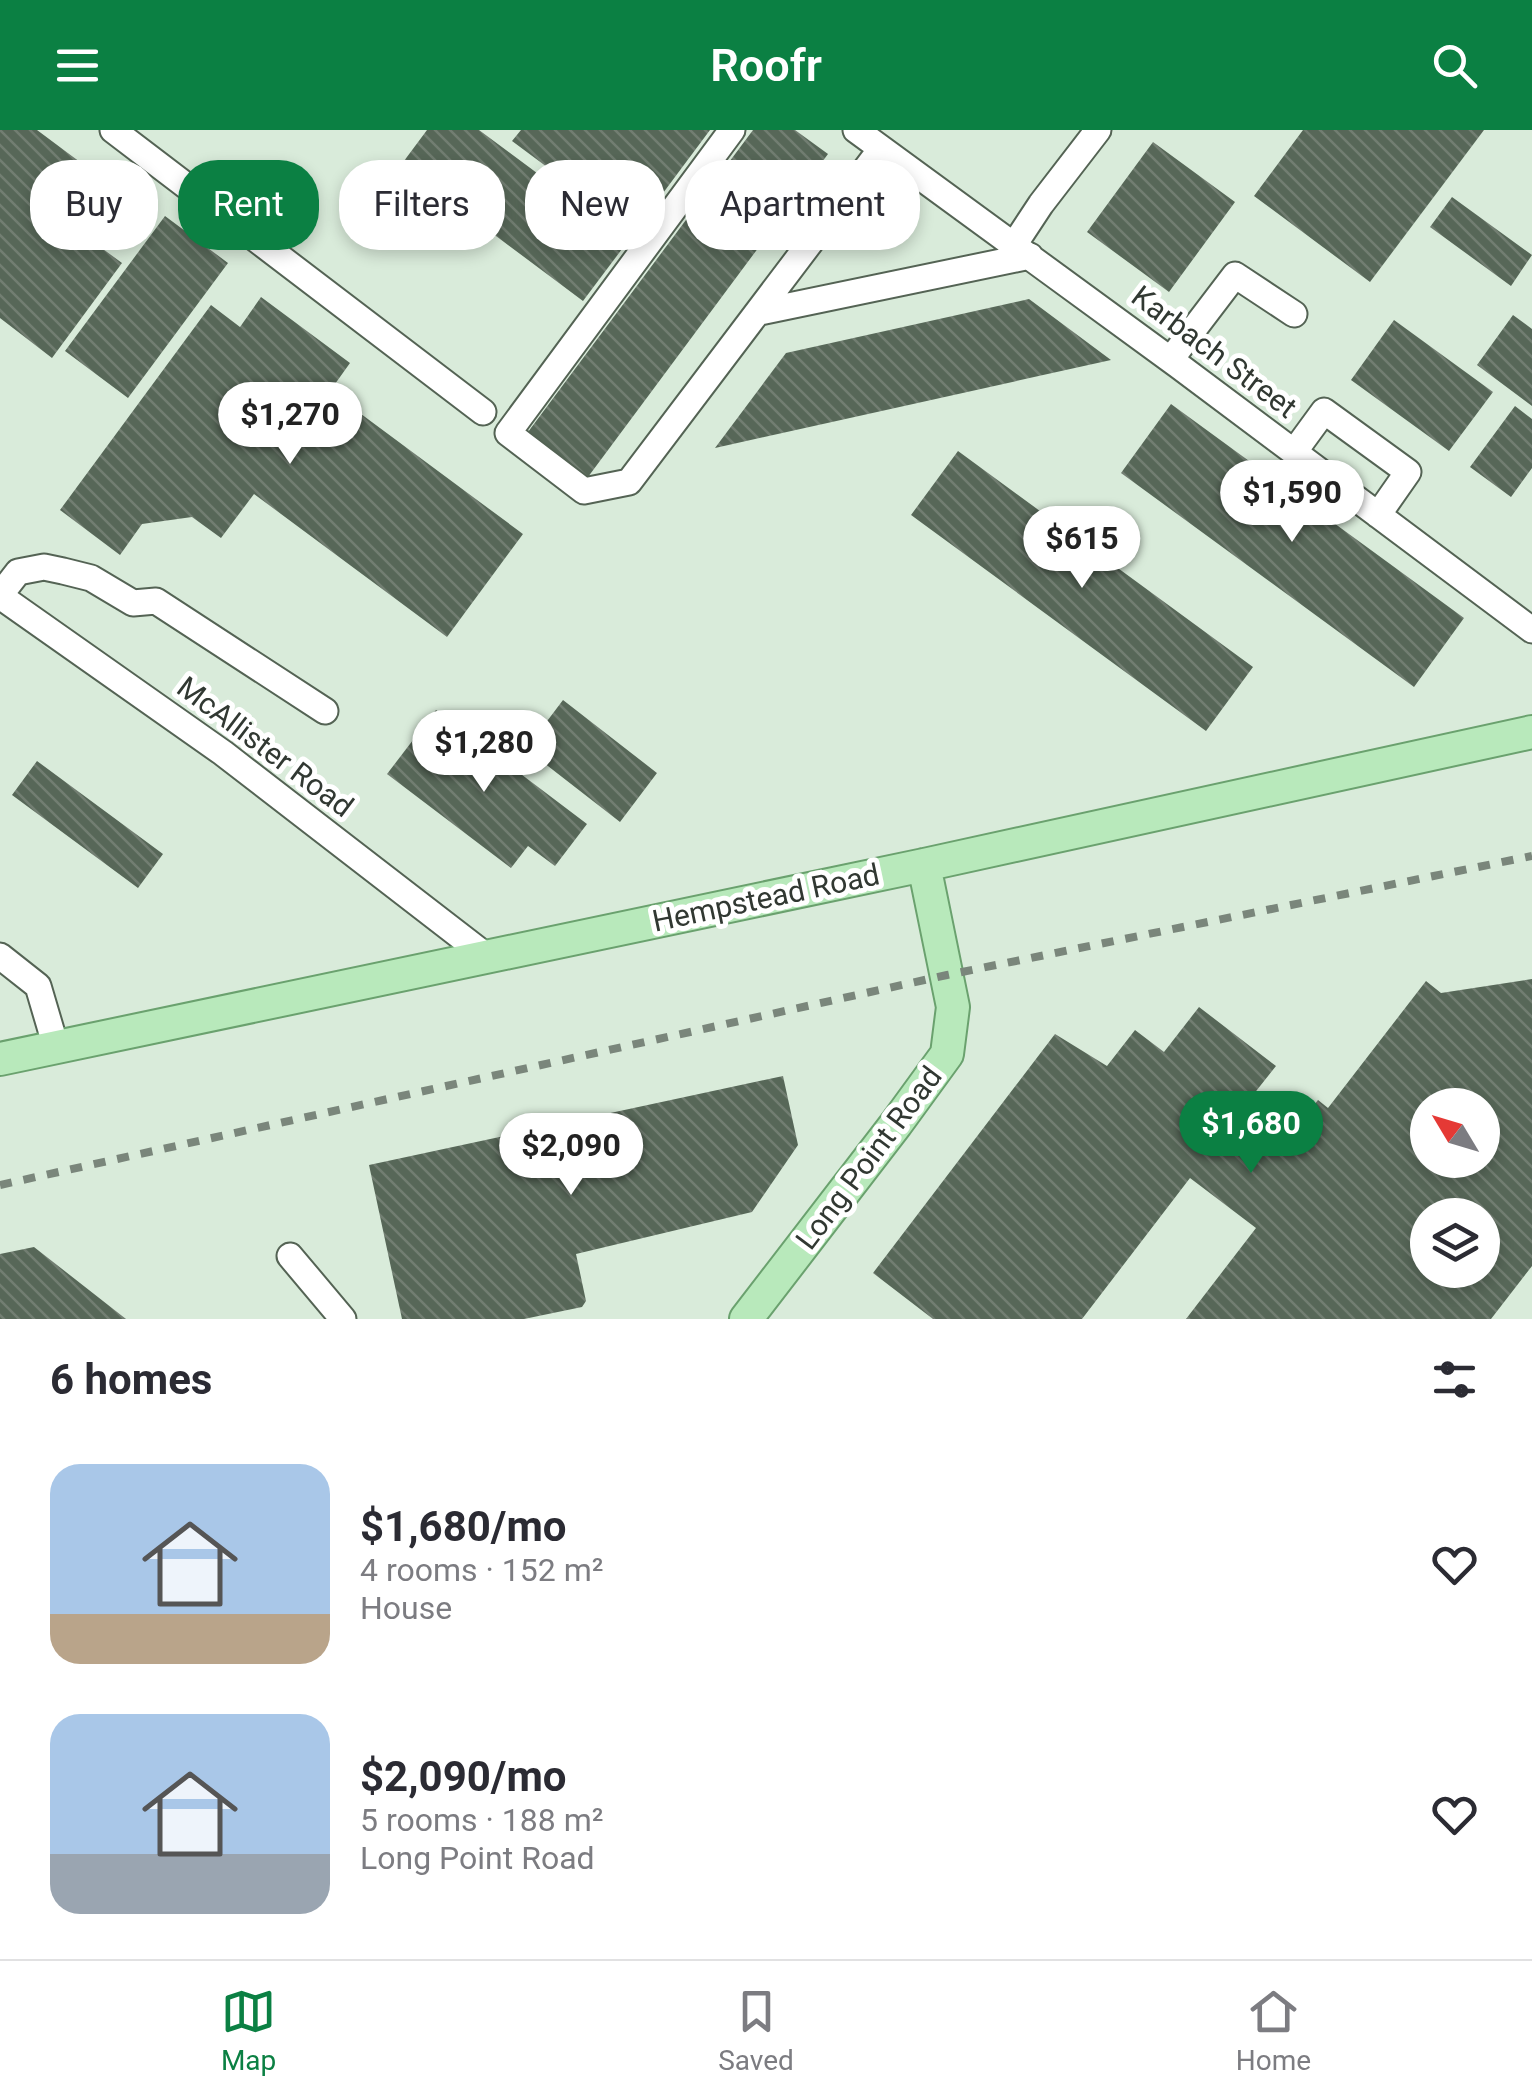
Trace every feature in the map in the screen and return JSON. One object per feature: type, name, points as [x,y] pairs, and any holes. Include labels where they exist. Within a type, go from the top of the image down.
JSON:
[{"type":"main road","name":"Hempstead Road","points":[[0,1059],[924,865],[1532,732]]},
{"type":"main road","name":"Long Point Road","points":[[746,1319],[947,1054],[953,1007],[924,865]]},
{"type":"street","points":[[112,130],[483,412]]},
{"type":"street","points":[[732,130],[508,434],[584,491],[629,482],[881,149]]},
{"type":"street","name":"Karbach Street","points":[[856,130],[1532,630]]},
{"type":"street","points":[[760,312],[1022,251],[1041,204],[1098,130]]},
{"type":"street","points":[[1170,359],[1235,275],[1294,314]]},
{"type":"street","points":[[1294,452],[1324,411],[1408,472],[1378,514]]},
{"type":"street","points":[[0,596],[18,572],[44,567],[91,578],[134,604],[156,600],[325,711]]},
{"type":"street","name":"McAllister Road","points":[[0,596],[224,754],[486,956]]},
{"type":"street","points":[[0,956],[11,976],[38,986],[56,1047]]},
{"type":"street","points":[[290,1256],[342,1319]]},
{"type":"building","points":[[0,130],[37,130],[77,160],[30,160],[30,250],[104,250],[122,263],[52,358],[0,318]]},
{"type":"building","points":[[427,130],[479,130],[525,164],[525,250],[621,250],[583,301],[505,243],[505,160],[405,160]]},
{"type":"building","points":[[521,130],[710,130],[665,190],[665,160],[538,160],[512,141]]},
{"type":"building","points":[[753,130],[795,130],[828,154],[824,160],[731,160]]},
{"type":"building","points":[[1303,130],[1484,130],[1370,282],[1254,196]]},
{"type":"building","points":[[1153,142],[1235,202],[1169,292],[1087,232]]},
{"type":"building","points":[[1452,197],[1532,255],[1511,286],[1430,227]]},
{"type":"building","points":[[165,216],[178,226],[178,250],[211,250],[228,263],[128,398],[65,351],[140,250],[158,250],[158,225]]},
{"type":"building","points":[[685,221],[685,250],[757,250],[588,477],[528,432]]},
{"type":"building","points":[[261,297],[350,363],[330,391],[523,534],[447,637],[254,494],[221,538],[192,517],[142,524],[120,555],[60,510],[211,305],[240,327]]},
{"type":"building","points":[[1029,299],[1111,360],[715,448],[786,353]]},
{"type":"building","points":[[1513,315],[1532,329],[1532,406],[1477,365]]},
{"type":"building","points":[[1394,320],[1493,392],[1449,451],[1351,380]]},
{"type":"building","points":[[1171,404],[1464,618],[1414,687],[1121,473]]},
{"type":"building","points":[[1515,406],[1532,419],[1532,468],[1511,497],[1470,467]]},
{"type":"building","points":[[958,451],[1253,667],[1206,731],[911,515]]},
{"type":"building","points":[[563,700],[657,773],[620,822],[526,749]]},
{"type":"building","points":[[436,710],[587,824],[555,866],[528,846],[511,868],[387,774]]},
{"type":"building","points":[[37,761],[163,854],[138,888],[12,795]]},
{"type":"building","points":[[1532,979],[1532,1266],[1491,1319],[1186,1319],[1256,1228],[1190,1178],[1082,1319],[933,1319],[873,1273],[1055,1034],[1107,1066],[1135,1030],[1164,1052],[1199,1007],[1276,1066],[1253,1095],[1296,1128],[1318,1100],[1328,1108],[1426,981],[1441,993]]},
{"type":"building","points":[[783,1076],[798,1145],[752,1212],[576,1254],[586,1301],[582,1307],[524,1319],[402,1319],[369,1165]]},
{"type":"building","points":[[34,1247],[126,1319],[0,1319],[0,1254]]},
{"type":"railway","points":[[0,1185],[947,975],[1532,856]]}]
